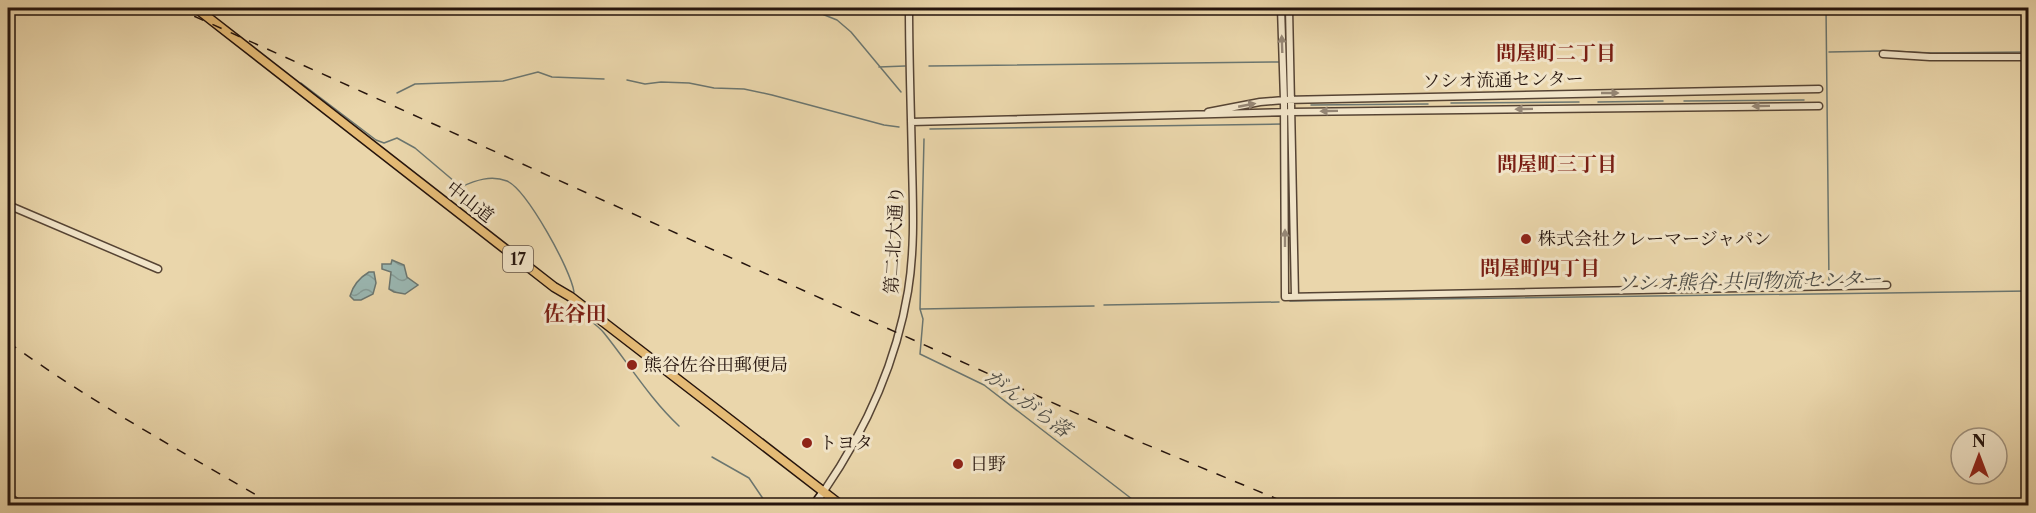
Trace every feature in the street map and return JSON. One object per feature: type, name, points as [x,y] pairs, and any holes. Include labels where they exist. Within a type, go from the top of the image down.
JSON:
[{"type":"highway","name":"中山道","points":[[196,8],[417,182],[554,287],[571,297],[842,506]]},
{"type":"main road","points":[[813,506],[824,491]]},
{"type":"street","name":"第二北大通り","points":[[824,491],[850,451],[874,404],[904,310],[912,249],[909,8]]},
{"type":"street","points":[[1281,8],[1287,100]]},
{"type":"street","points":[[1289,8],[1285,297],[1887,285]]},
{"type":"street","points":[[1883,54],[1930,57],[2028,57]]},
{"type":"street","name":"ソシオ流通センター","points":[[1190,116],[1260,102],[1287,100],[1819,89]]},
{"type":"street","points":[[911,122],[1287,112],[1819,106]]},
{"type":"street","points":[[1287,112],[1295,297]]},
{"type":"street","points":[[8,205],[158,269]]},
{"type":"street","points":[[8,496],[22,506]]},
{"type":"water","points":[[392,260],[404,265],[407,277],[418,285],[405,294],[389,289],[391,272],[382,269],[382,264],[391,264]]},
{"type":"water","points":[[369,272],[374,272],[376,283],[373,294],[361,300],[354,300],[350,296],[353,288],[359,279]]},
{"type":"waterway","name":"がんがら落","points":[[807,8],[837,20],[851,32],[901,92]]},
{"type":"waterway","points":[[1826,8],[1829,283]]},
{"type":"waterway","points":[[1829,52],[1881,51]]},
{"type":"waterway","points":[[1889,51],[2028,52]]},
{"type":"waterway","points":[[929,66],[1279,62]]},
{"type":"waterway","points":[[879,67],[905,66]]},
{"type":"waterway","points":[[397,93],[415,84],[503,81],[538,72],[552,77],[604,79]]},
{"type":"waterway","points":[[627,80],[645,84],[689,83],[714,88],[744,89],[899,127]]},
{"type":"waterway","points":[[301,83],[376,140],[384,143],[397,138],[415,148],[461,187],[489,178],[507,181],[515,187],[547,232],[565,267],[574,292]]},
{"type":"waterway","points":[[1684,101],[1804,100]]},
{"type":"waterway","points":[[1598,102],[1663,101]]},
{"type":"waterway","points":[[1451,103],[1579,102]]},
{"type":"waterway","points":[[1311,105],[1428,104]]},
{"type":"waterway","points":[[930,129],[1282,124]]},
{"type":"waterway","name":"がんがら落","points":[[924,139],[920,309],[923,319],[920,354],[984,385],[1141,506]]},
{"type":"waterway","name":"ソシオ熊谷 共同物流センター","points":[[1290,301],[2028,291]]},
{"type":"waterway","points":[[1104,305],[1279,302]]},
{"type":"waterway","points":[[921,309],[1094,306]]},
{"type":"waterway","points":[[576,308],[604,333],[649,393],[679,426]]},
{"type":"waterway","points":[[712,457],[749,478],[768,506]]},
{"type":"railway","points":[[176,8],[1140,442],[1294,506]]},
{"type":"railway","points":[[8,342],[106,407],[275,506]]},
{"type":"place","name":"株式会社クレーマージャパン","points":[[1526,239]]},
{"type":"place","name":"熊谷佐谷田郵便局","points":[[632,365]]},
{"type":"place","name":"トヨタ","points":[[807,443]]},
{"type":"place","name":"日野","points":[[958,464]]},
{"type":"district","name":"問屋町二丁目","points":[[1556,53]]},
{"type":"district","name":"問屋町三丁目","points":[[1557,164]]},
{"type":"district","name":"問屋町四丁目","points":[[1540,268]]},
{"type":"district","name":"佐谷田","points":[[575,314]]}]
